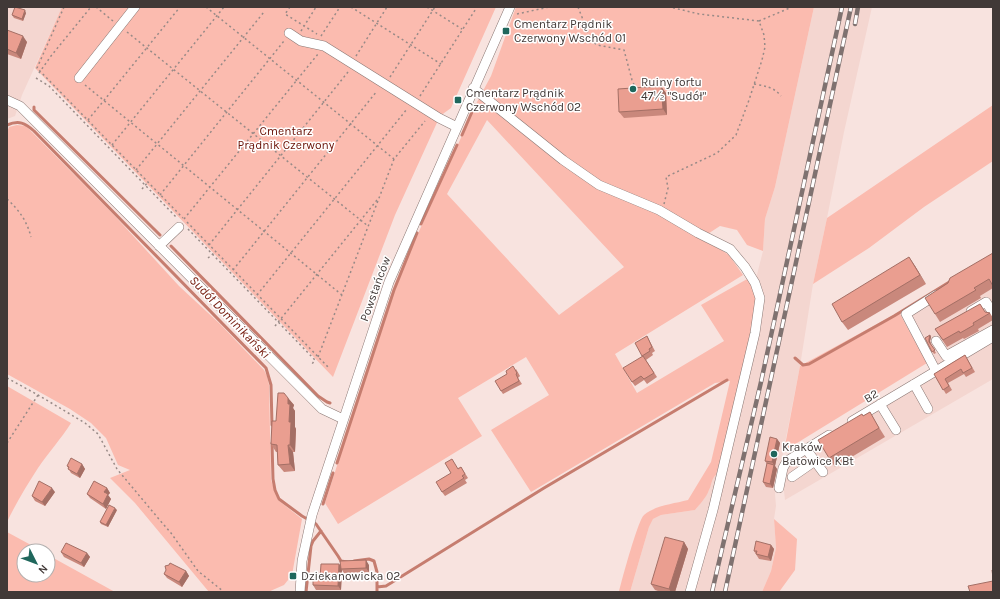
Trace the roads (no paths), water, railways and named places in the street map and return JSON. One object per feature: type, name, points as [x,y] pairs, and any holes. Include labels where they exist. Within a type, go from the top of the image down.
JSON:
[{"type":"street","points":[[80,80],[135,7]]},
{"type":"street","name":"Powstańców","points":[[300,592],[302,560],[312,515],[389,282],[473,88],[510,7]]},
{"type":"street","points":[[290,33],[301,41],[320,45],[353,63],[431,113],[457,127]]},
{"type":"street","points":[[473,88],[563,160],[599,185],[659,210],[698,233],[730,249],[745,267],[755,284],[760,298],[755,333],[713,510],[690,592]]},
{"type":"street","points":[[7,100],[20,106],[322,409],[343,419]]},
{"type":"street","points":[[159,246],[179,227]]},
{"type":"street","points":[[936,371],[906,314],[943,290]]},
{"type":"street","points":[[966,314],[986,302],[993,313]]},
{"type":"street","points":[[936,340],[946,356],[993,330]]},
{"type":"street","name":"B2","points":[[779,488],[783,468],[787,461],[993,337]]},
{"type":"street","points":[[914,384],[928,409]]},
{"type":"street","points":[[880,404],[896,430]]},
{"type":"street","points":[[806,449],[823,472]]},
{"type":"street","points":[[792,477],[815,461]]},
{"type":"waterway","points":[[462,135],[475,105]]},
{"type":"waterway","points":[[34,107],[34,110],[160,235]]},
{"type":"waterway","name":"Sudół Dominikański","points":[[7,125],[22,123],[34,131],[266,368],[271,385],[272,425]]},
{"type":"waterway","points":[[421,224],[457,145]]},
{"type":"waterway","points":[[337,463],[394,290],[417,233]]},
{"type":"waterway","points":[[171,246],[318,396],[330,403]]},
{"type":"waterway","points":[[795,358],[803,365],[809,364],[894,316],[951,281]]},
{"type":"waterway","points":[[377,587],[386,586],[544,488],[727,380]]},
{"type":"waterway","name":"Sudół Dominikański","points":[[272,443],[273,479],[275,490],[279,499],[302,516],[316,524],[341,561],[347,562]]},
{"type":"waterway","points":[[323,504],[333,473]]},
{"type":"waterway","points":[[306,592],[311,546],[321,531]]},
{"type":"waterway","name":"Sudół Dominikański","points":[[354,561],[369,559],[374,561],[377,572],[377,592]]},
{"type":"railway","points":[[712,592],[761,382],[842,7]]},
{"type":"railway","points":[[725,592],[851,7]]},
{"type":"railway","points":[[855,24],[858,7]]},
{"type":"place","name":"Cmentarz Prądnik Czerwony Wschód 01","points":[[506,31]]},
{"type":"place","name":"Ruiny fortu 47½ \"Sudół\"","points":[[633,89]]},
{"type":"place","name":"Cmentarz Prądnik Czerwony Wschód 02","points":[[458,100]]},
{"type":"place","name":"Kraków Batowice KBt","points":[[774,454]]},
{"type":"place","name":"Dziekanowicka 02","points":[[293,576]]},
{"type":"park label","name":"Cmentarz Prądnik Czerwony","points":[[286,138]]}]
